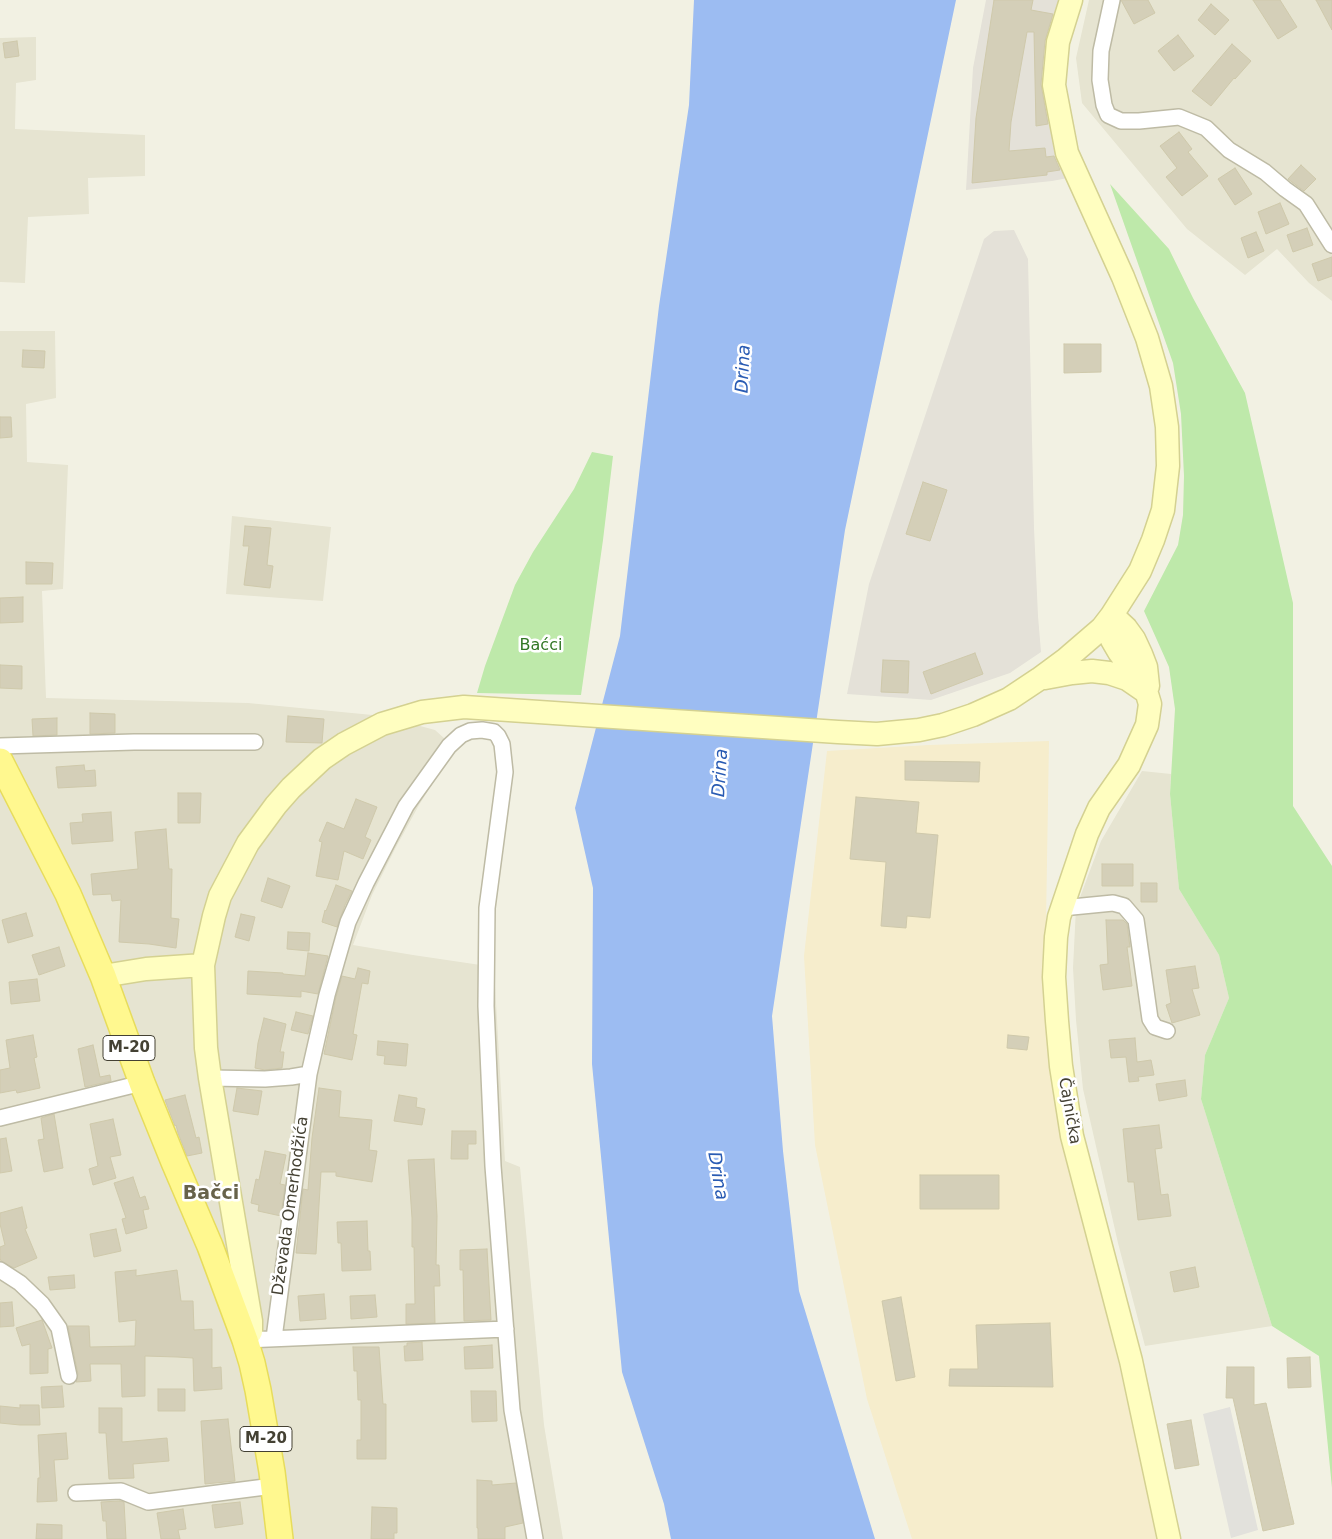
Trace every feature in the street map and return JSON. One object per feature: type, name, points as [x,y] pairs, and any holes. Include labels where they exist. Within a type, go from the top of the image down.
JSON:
[{"type":"main road","points":[[246,1340],[250,1332],[251,1321],[210,1078],[206,1048],[203,965],[220,896],[248,843],[276,805],[322,759],[372,728],[402,717],[422,712],[464,707],[878,734],[897,733],[943,725],[973,715],[1009,699],[1066,659],[1112,615],[1140,571],[1154,540],[1163,510],[1168,466],[1167,427],[1161,386],[1147,338],[1123,277],[1067,153],[1054,85],[1058,42],[1071,0]]},
{"type":"main road","name":"Čajnička","points":[[1112,615],[1110,629],[1112,640],[1147,694],[1150,704],[1147,725],[1128,765],[1099,808],[1091,825],[1059,917],[1054,977],[1061,1066],[1072,1136],[1131,1361],[1169,1539]]},
{"type":"main road","points":[[1039,679],[1092,671],[1109,673],[1127,678],[1147,694]]},
{"type":"main road","name":"M-20","points":[[0,761],[68,894],[103,976],[142,1083],[210,1246],[246,1340],[258,1390],[274,1486],[280,1539]]},
{"type":"main road","points":[[103,976],[146,969],[203,965]]},
{"type":"street","points":[[1112,0],[1101,51],[1100,80],[1104,105],[1108,115],[1121,121],[1179,117],[1206,128],[1229,150],[1265,172],[1306,204],[1332,245]]},
{"type":"street","name":"Dževada Omerhodžića","points":[[274,1338],[309,1074],[348,922],[406,806],[449,746],[460,735],[476,731],[494,732],[498,736],[502,744],[505,764],[487,908],[486,1006],[493,1166],[506,1329]]},
{"type":"street","points":[[0,746],[134,742],[255,742]]},
{"type":"street","points":[[1062,908],[1113,903],[1124,906],[1136,920],[1150,1019],[1154,1027],[1167,1031]]},
{"type":"street","points":[[210,1078],[291,1078],[309,1074]]},
{"type":"street","points":[[0,1118],[142,1083]]},
{"type":"street","points":[[0,1270],[20,1283],[42,1304],[59,1328],[69,1376]]},
{"type":"street","points":[[246,1340],[506,1329],[512,1410],[535,1539]]},
{"type":"street","points":[[76,1493],[121,1491],[148,1502],[274,1486]]},
{"type":"shaded area","points":[[986,0],[1069,0],[1052,49],[1073,177],[966,190],[973,68]]},
{"type":"shaded area","points":[[1089,0],[1332,0],[1332,301],[1309,283],[1277,249],[1245,275],[1187,229],[1082,103],[1076,58]]},
{"type":"shaded area","points":[[36,37],[36,80],[16,83],[15,129],[145,135],[145,176],[88,178],[89,214],[28,217],[25,283],[0,282],[0,38]]},
{"type":"shaded area","points":[[1014,230],[1028,259],[1034,528],[1041,652],[1010,673],[931,700],[847,694],[869,584],[984,239],[994,231]]},
{"type":"shaded area","points":[[0,331],[55,331],[56,398],[26,404],[27,462],[68,465],[63,589],[42,591],[46,698],[248,703],[383,716],[435,730],[455,748],[419,805],[395,849],[372,895],[353,945],[494,967],[505,1161],[520,1167],[544,1425],[563,1539],[0,1539]]},
{"type":"shaded area","points":[[232,516],[331,527],[323,601],[226,594]]},
{"type":"shaded area","points":[[1049,741],[1045,983],[1057,1114],[1119,1365],[1159,1539],[912,1539],[867,1399],[815,1145],[804,956],[827,751]]},
{"type":"shaded area","points":[[1142,771],[1171,774],[1170,794],[1179,889],[1219,955],[1229,998],[1205,1055],[1201,1099],[1272,1326],[1145,1346],[1118,1243],[1083,1089],[1073,968],[1076,908],[1101,841]]},
{"type":"shaded area","points":[[1230,1407],[1258,1530],[1231,1538],[1203,1414]]},
{"type":"green space","points":[[1110,184],[1169,249],[1193,298],[1245,393],[1293,603],[1293,806],[1332,866],[1332,1488],[1319,1356],[1272,1326],[1201,1099],[1205,1055],[1229,998],[1219,955],[1179,889],[1170,794],[1175,709],[1169,667],[1144,611],[1178,545],[1183,515],[1184,476],[1181,414],[1173,363]]},
{"type":"green space","name":"Baćci","points":[[592,452],[613,456],[581,695],[477,693],[515,585],[533,552],[574,489]]},
{"type":"water","name":"Drina","points":[[694,0],[956,0],[845,530],[772,1016],[783,1151],[799,1291],[875,1539],[671,1539],[664,1504],[622,1372],[592,1064],[593,888],[575,808],[620,636],[659,306],[689,105]]},
{"type":"building","points":[[994,0],[1033,0],[1031,10],[1053,14],[1045,41],[1041,84],[1048,124],[1036,126],[1034,32],[1027,32],[1011,122],[1009,151],[1045,148],[1046,157],[1054,156],[1060,170],[1047,172],[1047,175],[972,183],[976,118]]},
{"type":"building","points":[[1121,0],[1148,0],[1155,13],[1134,24]]},
{"type":"building","points":[[1253,0],[1280,0],[1297,27],[1278,39]]},
{"type":"building","points":[[1316,0],[1332,0],[1332,30]]},
{"type":"building","points":[[1211,4],[1229,20],[1215,35],[1198,20]]},
{"type":"building","points":[[1178,35],[1194,56],[1174,71],[1158,51]]},
{"type":"building","points":[[17,41],[19,56],[5,58],[3,43]]},
{"type":"building","points":[[1232,44],[1251,61],[1211,106],[1192,91]]},
{"type":"building","points":[[1179,132],[1192,149],[1188,152],[1208,176],[1182,196],[1166,177],[1177,168],[1160,146]]},
{"type":"building","points":[[1301,165],[1316,179],[1304,191],[1288,179]]},
{"type":"building","points":[[1235,168],[1252,194],[1235,205],[1218,179]]},
{"type":"building","points":[[1280,203],[1289,224],[1266,234],[1258,212]]},
{"type":"building","points":[[1307,228],[1313,245],[1293,252],[1287,235]]},
{"type":"building","points":[[1256,232],[1264,251],[1248,258],[1241,238]]},
{"type":"building","points":[[1332,257],[1332,276],[1318,281],[1312,264]]},
{"type":"building","points":[[1064,344],[1101,344],[1101,372],[1064,373]]},
{"type":"building","points":[[23,350],[45,351],[44,368],[22,367]]},
{"type":"building","points":[[0,417],[11,417],[12,437],[0,438]]},
{"type":"building","points":[[923,482],[947,490],[930,541],[906,534]]},
{"type":"building","points":[[245,526],[271,528],[267,565],[273,566],[270,588],[244,585],[249,546],[243,546]]},
{"type":"building","points":[[26,562],[53,563],[52,584],[26,584]]},
{"type":"building","points":[[23,597],[23,622],[0,623],[0,598]]},
{"type":"building","points":[[975,653],[983,674],[931,694],[923,672]]},
{"type":"building","points":[[883,660],[909,661],[908,693],[881,692]]},
{"type":"building","points":[[0,665],[22,666],[22,689],[0,688]]},
{"type":"building","points":[[90,713],[115,714],[115,733],[90,734]]},
{"type":"building","points":[[288,716],[324,719],[322,743],[286,742]]},
{"type":"building","points":[[57,718],[57,735],[33,736],[32,719]]},
{"type":"building","points":[[905,761],[980,762],[979,782],[905,780]]},
{"type":"building","points":[[84,765],[85,771],[95,770],[96,786],[58,788],[56,767]]},
{"type":"building","points":[[178,793],[201,793],[200,823],[178,823]]},
{"type":"building","points":[[856,797],[919,802],[916,833],[938,835],[930,918],[907,916],[906,928],[881,926],[886,862],[850,859]]},
{"type":"building","points":[[356,799],[377,807],[365,837],[371,840],[363,859],[344,851],[338,880],[316,876],[322,842],[319,841],[327,822],[344,829]]},
{"type":"building","points":[[111,812],[113,841],[72,844],[70,823],[83,822],[82,814]]},
{"type":"building","points":[[166,829],[169,869],[172,869],[171,918],[179,919],[176,948],[119,942],[121,900],[112,901],[111,894],[93,895],[91,874],[138,869],[135,832]]},
{"type":"building","points":[[1102,864],[1133,864],[1133,886],[1102,886]]},
{"type":"building","points":[[268,878],[290,886],[282,908],[261,901]]},
{"type":"building","points":[[1141,883],[1157,883],[1157,902],[1141,902]]},
{"type":"building","points":[[336,885],[352,891],[337,927],[322,922]]},
{"type":"building","points":[[26,913],[33,936],[8,943],[2,920]]},
{"type":"building","points":[[241,914],[255,917],[249,941],[235,937]]},
{"type":"building","points":[[1106,920],[1123,920],[1127,924],[1130,947],[1127,947],[1132,986],[1103,990],[1100,965],[1108,964]]},
{"type":"building","points":[[288,932],[310,933],[309,951],[287,949]]},
{"type":"building","points":[[59,947],[65,966],[39,975],[32,955]]},
{"type":"building","points":[[308,953],[328,956],[318,994],[301,991],[301,997],[247,994],[248,971],[305,976]]},
{"type":"building","points":[[1195,966],[1199,988],[1192,989],[1200,1015],[1172,1023],[1166,1005],[1171,1003],[1166,970]]},
{"type":"building","points":[[358,968],[370,971],[368,984],[362,983],[353,1034],[357,1035],[352,1060],[324,1054],[342,976],[355,979]]},
{"type":"building","points":[[37,979],[40,1001],[11,1004],[9,982]]},
{"type":"building","points":[[296,1012],[313,1016],[308,1034],[291,1030]]},
{"type":"building","points":[[264,1018],[286,1024],[280,1052],[284,1052],[282,1068],[265,1070],[255,1068]]},
{"type":"building","points":[[33,1035],[37,1057],[34,1058],[40,1088],[17,1093],[16,1090],[0,1093],[0,1070],[10,1068],[6,1040]]},
{"type":"building","points":[[1008,1035],[1029,1037],[1027,1050],[1007,1048]]},
{"type":"building","points":[[1135,1038],[1137,1062],[1151,1060],[1154,1075],[1138,1077],[1139,1081],[1129,1082],[1126,1057],[1111,1058],[1109,1040]]},
{"type":"building","points":[[378,1041],[408,1044],[406,1066],[384,1064],[385,1056],[377,1055]]},
{"type":"building","points":[[93,1045],[100,1077],[110,1075],[111,1081],[85,1087],[78,1049]]},
{"type":"building","points":[[1185,1080],[1187,1096],[1159,1101],[1156,1084]]},
{"type":"building","points":[[237,1088],[262,1091],[258,1115],[233,1111]]},
{"type":"building","points":[[319,1088],[341,1091],[339,1117],[372,1120],[369,1150],[377,1151],[372,1182],[336,1176],[336,1172],[321,1172],[316,1254],[296,1253],[303,1189],[308,1190],[312,1138]]},
{"type":"building","points":[[185,1095],[196,1138],[199,1137],[202,1153],[187,1156],[165,1100]]},
{"type":"building","points":[[399,1095],[417,1098],[416,1107],[425,1109],[422,1125],[394,1121]]},
{"type":"building","points":[[54,1114],[63,1168],[44,1172],[38,1140],[44,1139],[41,1118]]},
{"type":"building","points":[[113,1119],[121,1155],[110,1157],[116,1178],[93,1185],[89,1169],[98,1166],[90,1124]]},
{"type":"building","points":[[1159,1125],[1162,1148],[1155,1149],[1161,1195],[1168,1194],[1171,1216],[1138,1220],[1134,1182],[1128,1182],[1123,1129]]},
{"type":"building","points":[[452,1131],[476,1131],[476,1144],[468,1144],[468,1159],[451,1159]]},
{"type":"building","points":[[6,1138],[12,1171],[0,1173],[0,1139]]},
{"type":"building","points":[[265,1151],[286,1155],[280,1184],[285,1185],[281,1216],[258,1211],[259,1205],[251,1203],[256,1179],[259,1180]]},
{"type":"building","points":[[434,1159],[437,1216],[436,1265],[439,1265],[440,1286],[434,1286],[435,1323],[406,1324],[406,1304],[415,1304],[414,1247],[412,1247],[408,1160]]},
{"type":"building","points":[[920,1175],[999,1175],[999,1209],[920,1209]]},
{"type":"building","points":[[133,1177],[140,1198],[145,1196],[149,1209],[143,1210],[147,1228],[126,1234],[122,1219],[126,1218],[114,1183]]},
{"type":"building","points":[[22,1207],[27,1228],[25,1229],[37,1258],[14,1268],[1,1261],[0,1258],[0,1247],[5,1245],[0,1224],[0,1213]]},
{"type":"building","points":[[367,1221],[371,1270],[342,1271],[341,1243],[338,1243],[337,1222]]},
{"type":"building","points":[[116,1229],[121,1251],[94,1257],[90,1234]]},
{"type":"building","points":[[487,1249],[491,1320],[464,1321],[463,1270],[460,1270],[460,1250]]},
{"type":"building","points":[[1195,1267],[1199,1287],[1174,1292],[1170,1272]]},
{"type":"building","points":[[136,1270],[136,1276],[177,1270],[181,1301],[193,1301],[194,1330],[212,1329],[212,1368],[221,1367],[222,1389],[194,1391],[193,1358],[177,1357],[145,1356],[145,1396],[122,1397],[121,1364],[90,1364],[91,1381],[76,1382],[78,1374],[68,1326],[89,1326],[90,1347],[135,1346],[136,1320],[119,1322],[115,1272]]},
{"type":"building","points":[[74,1275],[75,1288],[50,1290],[48,1277]]},
{"type":"building","points":[[324,1294],[326,1319],[300,1321],[298,1296]]},
{"type":"building","points":[[375,1295],[377,1317],[351,1319],[350,1296]]},
{"type":"building","points":[[901,1297],[915,1377],[896,1381],[882,1301]]},
{"type":"building","points":[[12,1302],[14,1326],[0,1327],[0,1303]]},
{"type":"building","points":[[42,1320],[52,1348],[48,1349],[48,1373],[30,1374],[30,1344],[22,1346],[16,1328]]},
{"type":"building","points":[[1050,1323],[1053,1387],[949,1386],[950,1369],[978,1369],[976,1325]]},
{"type":"building","points":[[422,1342],[423,1360],[405,1361],[404,1346],[407,1346],[407,1343]]},
{"type":"building","points":[[492,1345],[493,1368],[465,1369],[464,1347]]},
{"type":"building","points":[[353,1347],[379,1347],[383,1404],[386,1404],[386,1459],[357,1459],[357,1440],[361,1440],[361,1400],[358,1400],[357,1371],[354,1371]]},
{"type":"building","points":[[1310,1357],[1311,1387],[1288,1388],[1287,1358]]},
{"type":"building","points":[[1227,1367],[1254,1367],[1254,1405],[1266,1403],[1294,1524],[1263,1531],[1233,1398],[1226,1398]]},
{"type":"building","points":[[62,1386],[64,1407],[42,1408],[41,1387]]},
{"type":"building","points":[[158,1389],[185,1389],[185,1411],[158,1411]]},
{"type":"building","points":[[471,1391],[496,1391],[497,1421],[472,1422]]},
{"type":"building","points":[[20,1405],[39,1405],[40,1425],[0,1423],[0,1406],[20,1408]]},
{"type":"building","points":[[99,1408],[122,1408],[122,1442],[167,1438],[169,1461],[133,1464],[134,1478],[109,1479],[106,1433],[99,1433]]},
{"type":"building","points":[[228,1419],[235,1481],[205,1484],[201,1421]]},
{"type":"building","points":[[1191,1420],[1199,1465],[1175,1469],[1167,1424]]},
{"type":"building","points":[[66,1433],[68,1459],[54,1460],[57,1501],[37,1502],[38,1478],[40,1478],[38,1435]]},
{"type":"building","points":[[477,1480],[492,1481],[492,1485],[516,1483],[523,1523],[505,1527],[505,1539],[478,1539]]},
{"type":"building","points":[[101,1502],[124,1502],[126,1539],[107,1539],[106,1521],[103,1521]]},
{"type":"building","points":[[240,1502],[243,1524],[215,1528],[212,1505]]},
{"type":"building","points":[[372,1507],[397,1508],[397,1533],[394,1533],[394,1539],[371,1539]]},
{"type":"building","points":[[183,1509],[186,1529],[178,1530],[180,1539],[161,1539],[157,1513]]},
{"type":"building","points":[[37,1524],[62,1525],[62,1539],[36,1539]]},
{"type":"district","name":"Bačci","points":[[211,1194]]}]
